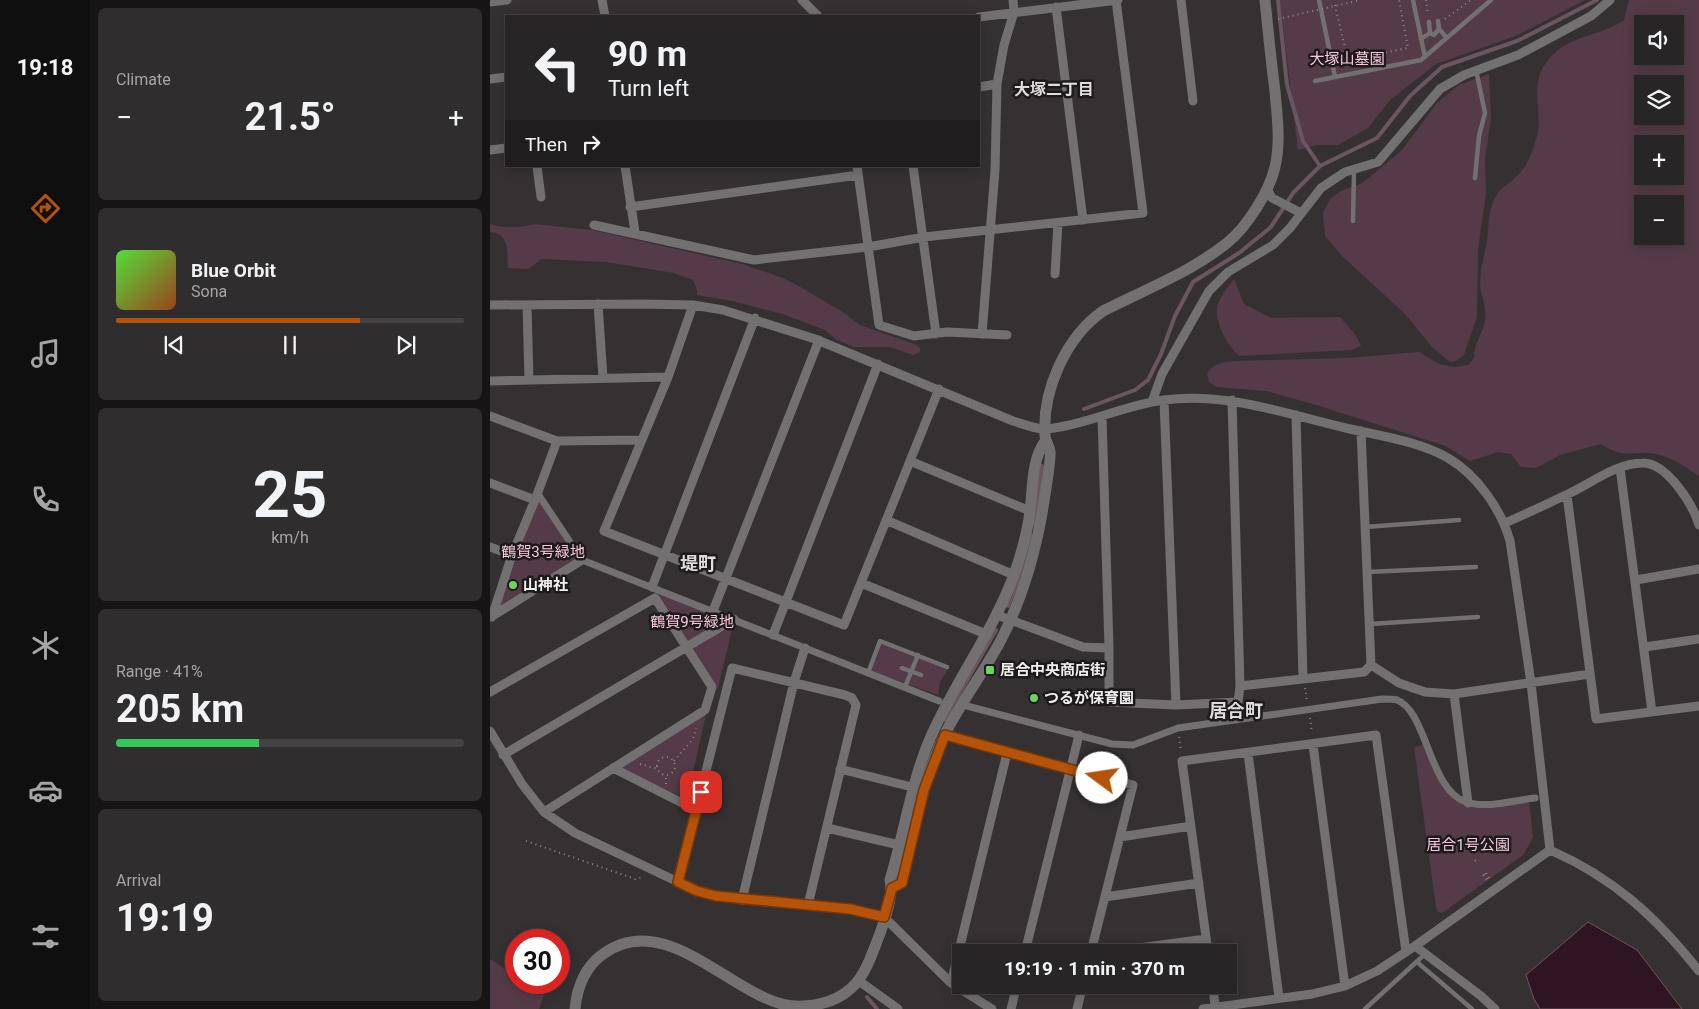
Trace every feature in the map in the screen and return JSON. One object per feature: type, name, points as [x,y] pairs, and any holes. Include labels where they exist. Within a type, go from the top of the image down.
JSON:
[{"type":"street","points":[[490,2],[507,0]]},
{"type":"street","points":[[602,0],[605,15]]},
{"type":"street","points":[[802,0],[817,15]]},
{"type":"street","points":[[982,334],[995,170],[997,84],[1004,45],[1014,12],[1013,0]]},
{"type":"street","points":[[594,225],[634,232],[754,260],[868,247],[924,237],[1143,213],[1117,0],[980,17]]},
{"type":"street","points":[[1181,0],[1193,101]]},
{"type":"street","points":[[575,1009],[576,991],[587,971],[598,958],[610,949],[636,940],[664,944],[704,962],[760,994],[784,1005],[810,1006],[823,1003],[845,994],[859,981],[870,961],[884,917],[892,888],[890,880],[912,786],[923,755],[946,704],[997,615],[1014,575],[1024,544],[1038,450],[1045,434],[1048,408],[1058,370],[1074,339],[1092,319],[1103,311],[1181,272],[1227,243],[1246,224],[1269,193],[1278,147],[1278,124],[1265,0]]},
{"type":"street","points":[[1152,402],[1162,374],[1209,290],[1228,272],[1273,245],[1331,180],[1345,172],[1354,171],[1378,162],[1440,89],[1464,75],[1518,56],[1591,16],[1610,0]]},
{"type":"street","points":[[1056,7],[1083,220]]},
{"type":"street","points":[[490,79],[505,77]]},
{"type":"street","points":[[980,87],[997,84]]},
{"type":"street","points":[[490,150],[505,148]]},
{"type":"street","points":[[537,167],[541,197]]},
{"type":"street","points":[[625,167],[634,232]]},
{"type":"street","points":[[913,167],[936,334]]},
{"type":"street","points":[[630,207],[858,171],[879,326],[914,336],[936,334],[1007,335]]},
{"type":"street","points":[[1269,193],[1301,213]]},
{"type":"street","points":[[1055,274],[1058,223]]},
{"type":"street","points":[[598,304],[603,378]]},
{"type":"street","points":[[490,305],[693,305],[755,318],[819,340],[1045,434],[1152,402],[1214,398],[1232,400],[1361,431],[1421,447],[1447,458],[1474,479],[1505,523],[1510,541],[1531,682],[1550,850]]},
{"type":"street","points":[[527,305],[529,380]]},
{"type":"street","points":[[693,305],[668,377],[604,531],[724,580],[844,625],[939,389]]},
{"type":"street","points":[[652,587],[666,555],[755,318]]},
{"type":"street","points":[[713,611],[819,340]]},
{"type":"street","points":[[773,635],[878,364]]},
{"type":"street","points":[[490,381],[668,377]]},
{"type":"street","points":[[1164,400],[1176,705]]},
{"type":"street","points":[[1102,416],[1110,648],[1109,702],[1176,705],[1238,702],[1240,686],[1232,400]]},
{"type":"street","points":[[1296,415],[1303,679]]},
{"type":"street","points":[[490,416],[557,442],[642,440]]},
{"type":"street","points":[[1240,686],[1364,672],[1370,665],[1361,431]]},
{"type":"street","points":[[892,888],[902,883],[924,790],[945,735],[1010,620],[1027,578],[1035,547],[1051,452],[1045,434]]},
{"type":"street","points":[[491,617],[512,555],[557,442]]},
{"type":"street","points":[[910,461],[1030,511]]},
{"type":"street","points":[[1505,523],[1568,495],[1620,468],[1643,463],[1655,466],[1683,492],[1695,512],[1699,525]]},
{"type":"street","points":[[1620,468],[1645,646],[1652,712]]},
{"type":"street","points":[[490,483],[536,497],[582,560],[939,701]]},
{"type":"street","points":[[1568,495],[1596,719],[1699,706]]},
{"type":"street","points":[[886,520],[1014,575]]},
{"type":"street","points":[[490,547],[512,555]]},
{"type":"street","points":[[491,617],[582,560]]},
{"type":"street","points":[[1636,580],[1699,569]]},
{"type":"street","points":[[861,582],[986,634]]},
{"type":"street","points":[[490,692],[655,598],[712,687],[705,710],[544,812]]},
{"type":"street","points":[[997,615],[1084,647],[1110,648]]},
{"type":"street","points":[[503,755],[734,619]]},
{"type":"street","points":[[1645,646],[1699,638]]},
{"type":"street","points":[[742,900],[794,682],[805,648]]},
{"type":"street","points":[[1370,665],[1399,683],[1425,692],[1454,694],[1590,674]]},
{"type":"street","points":[[678,882],[732,668],[852,698],[856,705],[808,905]]},
{"type":"street","points":[[1454,694],[1468,803]]},
{"type":"street","points":[[967,706],[1112,744],[1133,745],[1178,728],[1382,699],[1397,700],[1409,708],[1446,786],[1461,800],[1468,803],[1483,804],[1535,798]]},
{"type":"street","points":[[490,731],[522,784],[544,812],[575,833],[697,891],[742,900],[850,909],[884,917],[951,983],[992,1009]]},
{"type":"street","points":[[945,735],[1133,785],[1093,944]]},
{"type":"street","points":[[1027,944],[1080,735]]},
{"type":"street","points":[[1207,944],[1182,762],[1376,735],[1406,952]]},
{"type":"street","points":[[1313,745],[1345,986]]},
{"type":"street","points":[[951,983],[1007,753]]},
{"type":"street","points":[[1248,753],[1279,998]]},
{"type":"street","points":[[613,768],[696,810]]},
{"type":"street","points":[[840,769],[912,786]]},
{"type":"street","points":[[1120,837],[1191,826]]},
{"type":"street","points":[[827,828],[899,845]]},
{"type":"street","points":[[1203,1009],[1312,994],[1345,986],[1377,971],[1406,952],[1550,850]]},
{"type":"street","points":[[1550,850],[1579,862],[1634,900],[1670,936],[1699,971]]},
{"type":"street","points":[[1105,897],[1199,883]]},
{"type":"street","points":[[1169,944],[1206,939]]},
{"type":"street","points":[[1415,946],[1481,996],[1495,1009]]},
{"type":"street","points":[[859,981],[898,1009]]},
{"type":"street","points":[[1011,1009],[1015,994]]},
{"type":"street","points":[[1077,1009],[1081,994]]},
{"type":"street","points":[[1214,994],[1216,1007]]},
{"type":"lane","points":[[1319,0],[1335,77]]},
{"type":"lane","points":[[1413,0],[1425,57]]},
{"type":"lane","points":[[1315,81],[1421,60],[1491,0]]},
{"type":"lane","points":[[1438,21],[1439,29],[1447,38]]},
{"type":"lane","points":[[1429,22],[1430,33]]},
{"type":"lane","points":[[1421,39],[1430,33],[1434,34],[1439,29]]},
{"type":"lane","points":[[1475,178],[1485,113],[1476,70]]},
{"type":"lane","points":[[1353,221],[1354,171]]},
{"type":"lane","points":[[1364,527],[1459,520]]},
{"type":"lane","points":[[1366,572],[1476,567]]},
{"type":"lane","points":[[1368,624],[1478,617]]},
{"type":"lane","points":[[868,673],[880,641],[947,667]]},
{"type":"lane","points":[[905,687],[918,655]]},
{"type":"lane","points":[[902,668],[921,675]]},
{"type":"lane","points":[[1365,1009],[1425,954]]},
{"type":"lane","points":[[1417,962],[1472,1009]]},
{"type":"path","points":[[1278,18],[1361,0]]},
{"type":"path","points":[[1335,5],[1348,60],[1408,48],[1399,0]]},
{"type":"path","points":[[1426,0],[1429,22]]},
{"type":"path","points":[[1438,21],[1445,19],[1471,0]]},
{"type":"path","points":[[674,761],[693,739],[698,725]]},
{"type":"path","points":[[658,768],[661,759],[668,757],[674,761],[676,767],[672,773],[666,775]]},
{"type":"path","points":[[629,758],[648,768],[658,768],[666,775]]},
{"type":"path","points":[[665,787],[666,775]]},
{"type":"path","points":[[526,841],[635,879],[655,872]]},
{"type":"path","points":[[1484,874],[1491,882]]},
{"type":"green space","name":"大塚山墓園","points":[[1280,0],[1585,0],[1518,35],[1436,64],[1390,100],[1368,128],[1338,145],[1316,145],[1298,150]]},
{"type":"green space","points":[[1629,0],[1699,0],[1699,476],[1679,463],[1657,454],[1617,452],[1601,444],[1560,455],[1536,468],[1521,467],[1511,454],[1498,452],[1470,461],[1446,446],[1313,404],[1266,391],[1217,387],[1209,382],[1207,373],[1213,367],[1235,361],[1347,358],[1419,352],[1439,364],[1454,367],[1468,365],[1474,358],[1474,352],[1485,319],[1480,277],[1490,212],[1498,194],[1521,172],[1532,152],[1537,136],[1539,119],[1537,92],[1540,74],[1552,55],[1571,42],[1614,26],[1624,20]]},
{"type":"green space","points":[[1489,74],[1491,119],[1485,159],[1486,194],[1478,249],[1477,317],[1464,355],[1456,361],[1450,362],[1432,347],[1405,314],[1342,256],[1325,236],[1323,213],[1330,199],[1341,191],[1360,184],[1402,150],[1437,103],[1459,85]]},
{"type":"green space","points":[[490,224],[502,227],[520,227],[534,224],[592,230],[742,264],[783,278],[841,311],[860,325],[914,344],[920,348],[920,352],[913,355],[890,347],[854,347],[837,340],[825,330],[783,314],[732,301],[697,295],[697,289],[693,280],[674,273],[606,262],[542,259],[528,269],[508,268],[507,250],[504,240],[496,233],[490,232]]},
{"type":"green space","points":[[1234,279],[1244,304],[1271,318],[1340,317],[1355,334],[1361,346],[1352,350],[1239,356],[1224,335],[1217,316],[1217,306],[1223,293]]},
{"type":"green space","name":"鶴賀3号緑地","points":[[538,499],[577,560],[498,609]]},
{"type":"green space","name":"鶴賀9号緑地","points":[[660,593],[727,620],[688,644],[658,597]]},
{"type":"green space","points":[[733,625],[718,688],[691,647]]},
{"type":"green space","points":[[881,643],[948,669],[940,682],[938,695],[871,671]]},
{"type":"green space","points":[[706,714],[687,799],[619,768]]},
{"type":"green space","name":"居合1号公園","points":[[1424,745],[1445,788],[1460,802],[1529,801],[1533,838],[1523,855],[1442,913],[1438,912],[1436,907],[1414,747]]},
{"type":"green space","points":[[490,959],[505,969],[505,994],[544,995],[539,1009],[490,1009]]},
{"type":"shaded area","points":[[1588,922],[1637,950],[1682,1009],[1540,1009],[1534,999],[1526,975]]},
{"type":"waterway","points":[[1278,0],[1287,85],[1303,141],[1320,166]]},
{"type":"waterway","points":[[1084,409],[1135,390],[1148,380],[1161,354],[1175,316],[1193,282],[1239,253],[1271,227],[1293,193],[1320,166],[1377,138],[1410,96],[1442,67],[1517,41],[1597,0]]},
{"type":"waterway","points":[[1034,524],[1042,466]]},
{"type":"waterway","points":[[1008,606],[1021,573],[1031,535]]},
{"type":"waterway","points":[[954,703],[996,630]]},
{"type":"waterway","points":[[945,720],[952,706]]},
{"type":"waterway","points":[[867,997],[877,1009]]},
{"type":"place","name":"山神社","points":[[513,585]]},
{"type":"place","name":"居合中央商店街","points":[[990,670]]},
{"type":"place","name":"つるが保育園","points":[[1034,698]]},
{"type":"district","name":"大塚二丁目","points":[[1054,89]]},
{"type":"district","name":"堤町","points":[[698,563]]},
{"type":"district","name":"居合町","points":[[1236,710]]},
{"type":"route","points":[[701,792],[678,882],[697,891],[716,896],[780,904],[850,909],[884,917],[892,888],[902,883],[924,790],[945,735],[1102,778]]}]
